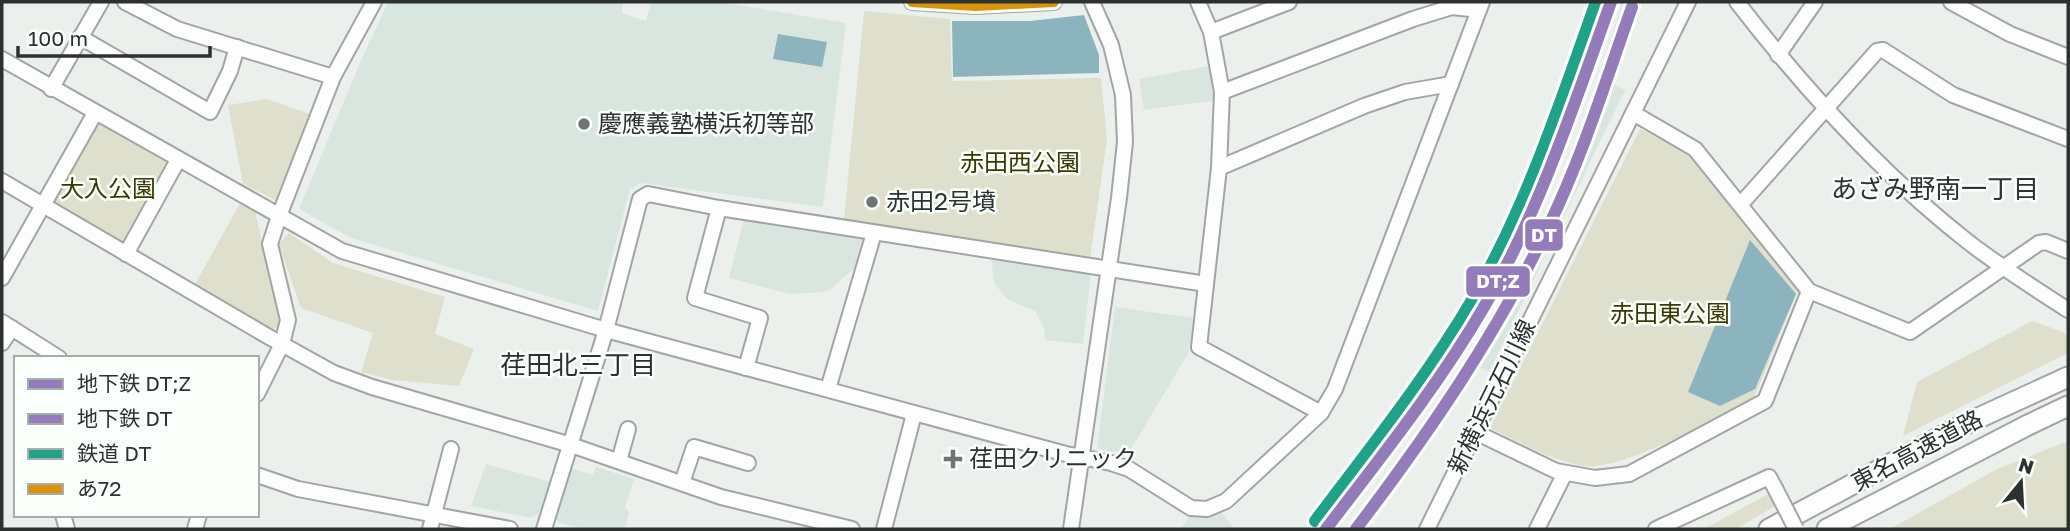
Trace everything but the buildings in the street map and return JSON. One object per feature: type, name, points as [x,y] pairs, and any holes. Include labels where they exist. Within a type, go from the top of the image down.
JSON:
[{"type":"highway","name":"東名高速道路","points":[[1769,529],[1961,426],[2068,377]]},
{"type":"highway","name":"東名高速道路","points":[[1827,529],[2068,406]]},
{"type":"street","points":[[51,89],[101,2]]},
{"type":"street","points":[[125,2],[177,29],[333,77]]},
{"type":"street","points":[[259,390],[282,344],[288,320],[270,244],[333,77],[374,2]]},
{"type":"street","points":[[912,2],[1054,2]]},
{"type":"street","points":[[1071,529],[1125,142],[1123,94],[1111,46],[1092,2]]},
{"type":"street","points":[[1198,2],[1211,32],[1223,92],[1219,168],[1199,346],[1321,413]]},
{"type":"street","points":[[1211,32],[1289,2]]},
{"type":"street","name":"新横浜元石川線","points":[[1427,529],[1688,2]]},
{"type":"street","points":[[1737,2],[1824,109],[1912,194],[1967,241],[2068,310]]},
{"type":"street","points":[[1778,55],[1815,2]]},
{"type":"street","points":[[1951,2],[2010,34],[2068,57]]},
{"type":"street","points":[[2,59],[342,251],[606,330],[1081,458],[1111,463],[1129,469],[1191,508],[1207,509],[1226,501],[1321,413],[1335,388],[1481,6],[1452,8],[1413,19],[1223,92]]},
{"type":"street","points":[[80,37],[210,112],[230,71],[237,47]]},
{"type":"street","points":[[1741,204],[1877,51],[1883,50],[1953,95],[2068,139]]},
{"type":"street","points":[[1219,168],[1364,106],[1405,92],[1451,84]]},
{"type":"street","points":[[2,278],[95,113]]},
{"type":"street","points":[[1633,113],[1695,149],[1809,291],[1910,332],[2042,242],[2068,251]]},
{"type":"street","points":[[126,254],[178,160]]},
{"type":"street","points":[[2,181],[334,373],[372,387],[571,445],[721,497],[852,529]]},
{"type":"street","points":[[544,529],[606,330],[640,199],[648,194],[874,233],[1206,284]]},
{"type":"street","points":[[719,208],[695,298],[760,317],[747,368]]},
{"type":"street","points":[[828,389],[874,233]]},
{"type":"street","points":[[1475,432],[1556,471],[1595,478],[1629,474],[1765,401],[1809,291]]},
{"type":"street","points":[[2,343],[7,325],[56,356]]},
{"type":"street","points":[[884,529],[914,414]]},
{"type":"street","points":[[618,461],[628,429]]},
{"type":"street","points":[[682,483],[694,447],[748,463]]},
{"type":"street","points":[[431,522],[451,449]]},
{"type":"street","points":[[1537,529],[1565,473]]},
{"type":"street","points":[[259,476],[298,489],[431,522],[510,529]]},
{"type":"street","points":[[1656,529],[1769,477],[1797,529]]},
{"type":"shaded area","name":"慶應義塾横浜初等部","points":[[388,2],[623,2],[622,13],[646,21],[651,2],[721,2],[846,23],[823,207],[641,183],[630,189],[598,311],[351,238],[299,209]]},
{"type":"shaded area","points":[[1623,2],[1635,2],[1609,77],[1615,85],[1625,90],[1489,372],[1473,364],[1541,226],[1569,162]]},
{"type":"shaded area","points":[[1209,66],[1217,100],[1144,110],[1139,79]]},
{"type":"shaded area","points":[[744,219],[863,236],[865,242],[859,268],[855,268],[824,292],[789,294],[729,278]]},
{"type":"shaded area","points":[[991,257],[1091,273],[1083,344],[1045,340],[1044,328],[1035,311],[1007,299],[994,283]]},
{"type":"shaded area","points":[[1115,307],[1193,318],[1189,352],[1128,454],[1097,449]]},
{"type":"shaded area","points":[[486,464],[551,482],[541,513],[531,518],[471,506]]},
{"type":"shaded area","points":[[569,467],[593,475],[596,467],[634,479],[625,507],[629,512],[625,529],[588,529],[559,523],[555,517]]},
{"type":"shaded area","points":[[1221,512],[1235,529],[1181,529],[1191,514]]},
{"type":"green space","name":"赤田西公園","points":[[864,11],[950,19],[952,81],[1101,78],[1107,139],[1090,259],[938,237],[844,219]]},
{"type":"green space","points":[[267,99],[310,114],[275,200],[243,184],[228,105]]},
{"type":"green space","name":"大入公園","points":[[98,121],[170,160],[124,247],[51,204]]},
{"type":"green space","name":"赤田東公園","points":[[1640,129],[1689,154],[1799,288],[1753,400],[1645,452],[1601,465],[1572,464],[1490,428]]},
{"type":"green space","points":[[241,202],[255,211],[281,326],[270,331],[194,286]]},
{"type":"green space","points":[[289,233],[333,263],[445,297],[435,334],[474,349],[459,386],[393,380],[361,372],[373,333],[301,308],[279,244]]},
{"type":"green space","points":[[2032,321],[2063,332],[2068,337],[2068,353],[1903,436],[1917,382]]},
{"type":"green space","points":[[2068,441],[2068,529],[1890,529],[1997,469]]},
{"type":"green space","points":[[1770,493],[1777,505],[1736,529],[1704,529]]},
{"type":"water","points":[[1084,15],[1099,55],[1099,73],[953,77],[952,21],[1030,21]]},
{"type":"water","points":[[778,34],[827,42],[822,67],[773,59]]},
{"type":"water","points":[[1750,240],[1796,294],[1755,389],[1720,406],[1688,392]]},
{"type":"metro line","name":"DT;Z","points":[[1326,529],[1448,365],[1504,271],[1539,196],[1611,2]]},
{"type":"metro line","name":"DT","points":[[1356,529],[1460,382],[1529,265],[1573,172],[1632,7]]},
{"type":"rail line","name":"DT","points":[[1315,521],[1436,357],[1491,265],[1541,154],[1596,2]]},
{"type":"transit line","name":"あ72","points":[[912,2],[975,6],[1054,2]]},
{"type":"place","name":"慶應義塾横浜初等部","points":[[584,124]]},
{"type":"place","name":"赤田2号墳","points":[[872,202]]},
{"type":"place","name":"荏田クリニック","points":[[953,459]]},
{"type":"district","name":"あざみ野南一丁目","points":[[1935,189]]},
{"type":"district","name":"荏田北三丁目","points":[[578,365]]}]
